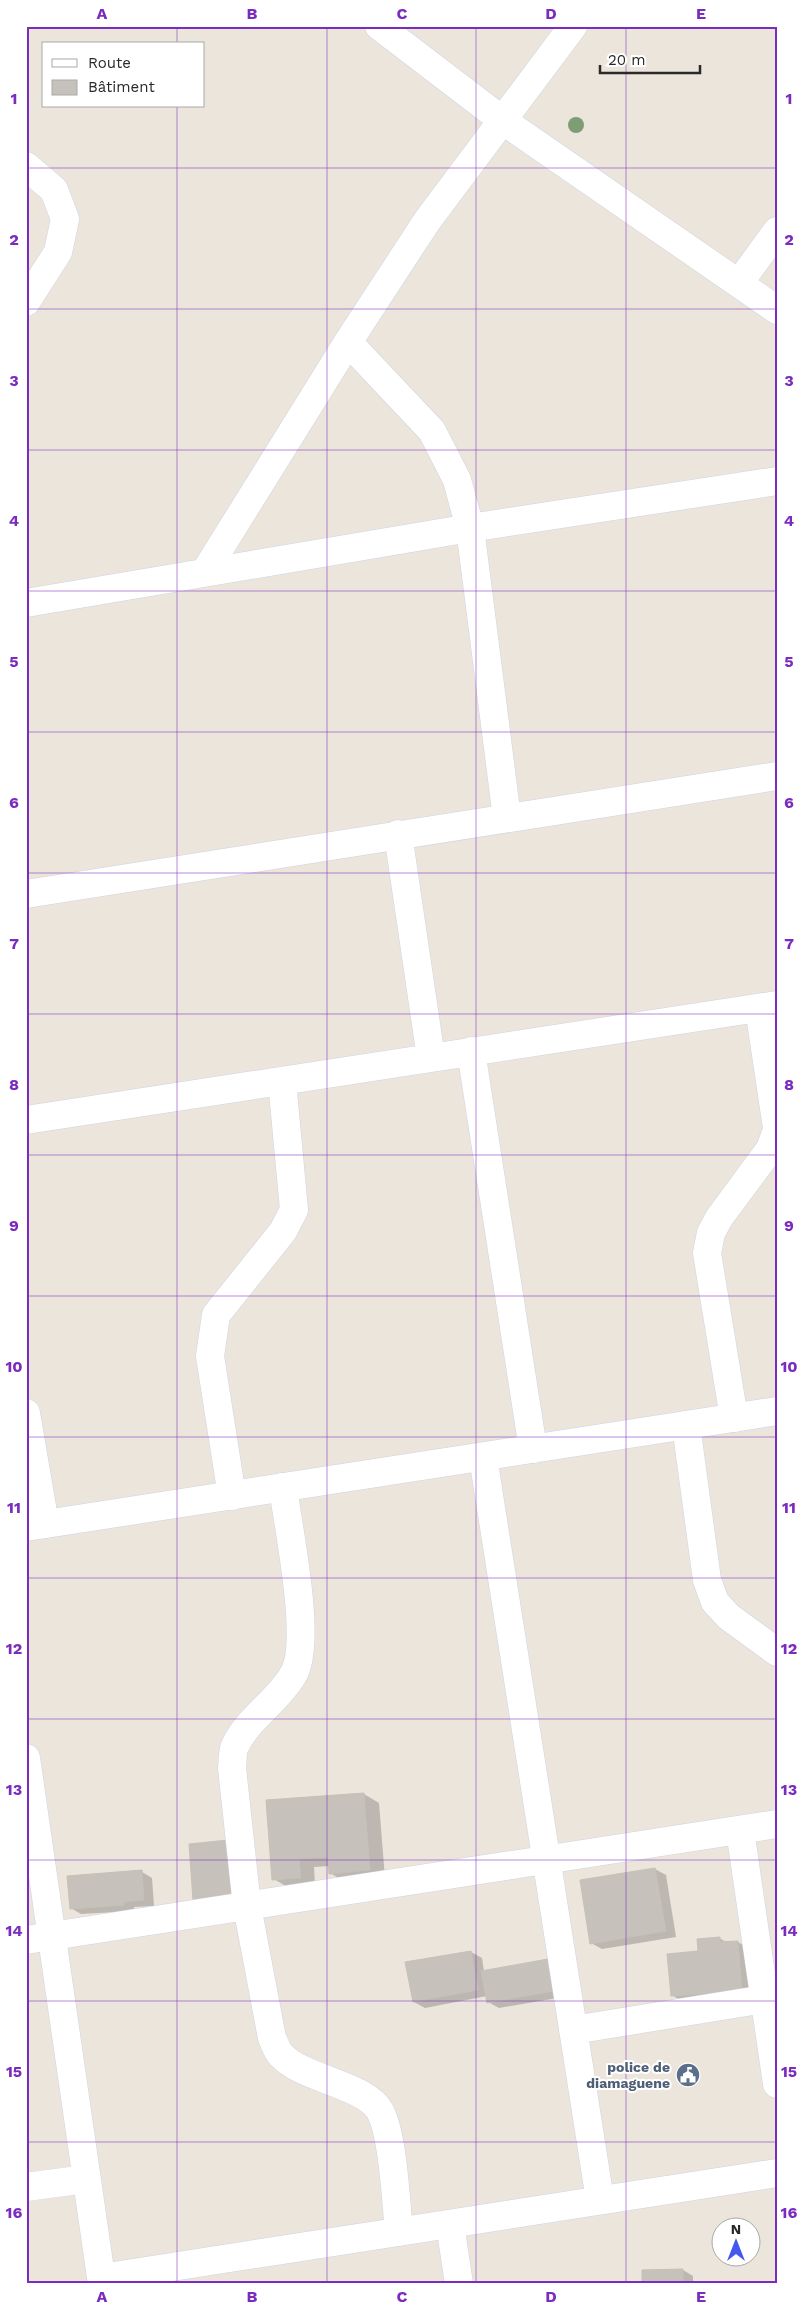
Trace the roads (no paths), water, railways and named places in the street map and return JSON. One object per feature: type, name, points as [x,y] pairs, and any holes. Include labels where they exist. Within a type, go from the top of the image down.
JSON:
[{"type":"street","points":[[379,26],[502,120],[777,310]]},
{"type":"street","points":[[205,572],[348,342],[426,221],[573,26]]},
{"type":"street","points":[[26,166],[54,190],[65,219],[58,252],[26,302]]},
{"type":"street","points":[[739,283],[777,231]]},
{"type":"street","points":[[348,342],[432,431],[457,480],[470,528],[507,818]]},
{"type":"street","points":[[26,602],[470,528],[777,481]]},
{"type":"street","points":[[26,894],[398,834],[777,776]]},
{"type":"street","points":[[398,834],[431,1058]]},
{"type":"street","points":[[26,1120],[768,1007],[777,1129],[770,1149],[719,1218],[711,1233],[707,1253],[734,1418]]},
{"type":"street","points":[[471,1051],[533,1449]]},
{"type":"street","points":[[232,1496],[210,1356],[212,1334],[216,1315],[283,1230],[294,1210],[282,1081]]},
{"type":"street","points":[[26,1414],[36,1526],[777,1412]]},
{"type":"street","points":[[686,1425],[707,1580],[715,1602],[729,1617],[777,1652]]},
{"type":"street","points":[[483,1457],[600,2200]]},
{"type":"street","points":[[283,1487],[302,1626],[300,1657],[294,1675],[247,1728],[235,1746],[232,1768],[247,1906],[272,2038],[282,2056],[301,2068],[363,2096],[380,2110],[387,2128],[400,2232]]},
{"type":"street","points":[[26,1758],[39,1938],[86,2179],[101,2281],[777,2173]]},
{"type":"street","points":[[39,1938],[777,1824]]},
{"type":"street","points":[[740,1830],[777,2084]]},
{"type":"street","points":[[572,2030],[764,1999]]},
{"type":"street","points":[[26,2187],[86,2179]]},
{"type":"street","points":[[450,2224],[459,2284]]},
{"type":"place","name":"police de diamaguene","points":[[688,2075]]}]
